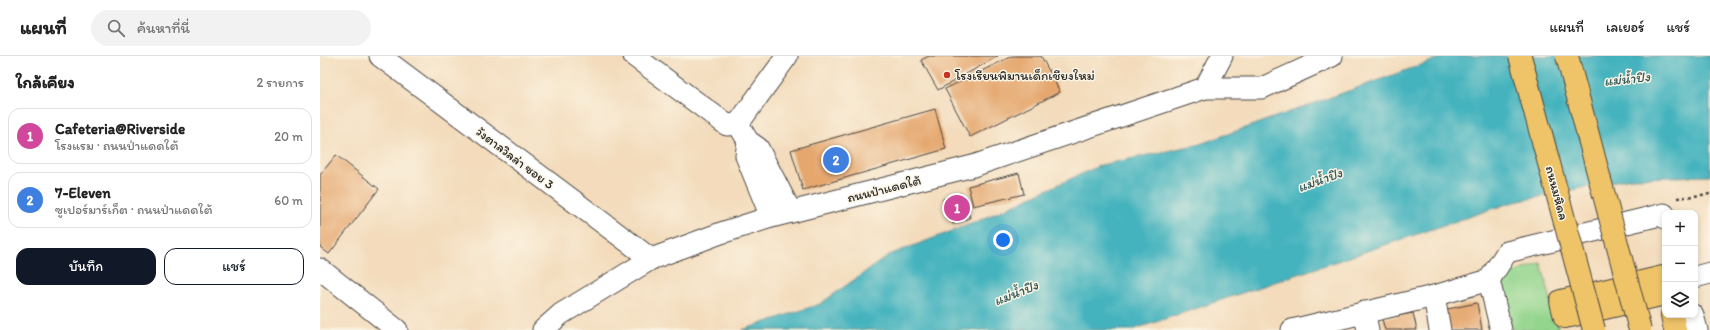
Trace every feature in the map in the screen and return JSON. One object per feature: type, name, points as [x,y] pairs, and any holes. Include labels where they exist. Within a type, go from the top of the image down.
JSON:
[{"type":"main road","name":"ถนนมหิดล","points":[[1520,56],[1594,330]]},
{"type":"main road","points":[[1567,56],[1640,330]]},
{"type":"main road","points":[[1662,295],[1567,323],[1561,301],[1663,277],[1664,282]]},
{"type":"main road","points":[[1673,318],[1675,330]]},
{"type":"street","name":"วังตาลวิลล่า ซอย 3","points":[[380,56],[651,259]]},
{"type":"street","points":[[634,56],[738,130],[758,148],[791,212]]},
{"type":"street","points":[[738,130],[787,56]]},
{"type":"street","points":[[1205,88],[1222,56]]},
{"type":"street","name":"ถนนป่าแดดใต้","points":[[543,330],[561,314],[651,259],[721,233],[771,217],[973,166],[1205,88],[1262,88],[1332,56]]},
{"type":"street","points":[[738,130],[746,156],[771,217]]},
{"type":"street","points":[[1305,328],[1366,321],[1434,296],[1489,280],[1507,252],[1662,214]]},
{"type":"street","points":[[320,269],[397,330]]},
{"type":"street","points":[[1698,276],[1710,273]]},
{"type":"street","points":[[1489,280],[1501,330]]},
{"type":"street","points":[[1434,296],[1440,330]]},
{"type":"street","points":[[1694,318],[1697,330]]},
{"type":"green space","points":[[1541,263],[1559,330],[1512,330],[1499,278]]},
{"type":"water","name":"แม่น้ำปิง","points":[[1446,56],[1710,56],[1710,176],[1630,178],[1510,203],[1132,330],[742,330],[820,304],[889,255],[976,222],[1101,165],[1200,144]]},
{"type":"building","name":"โรงเรียนพิมานเด็กเชียงใหม่","points":[[929,56],[998,56],[938,90],[921,60]]},
{"type":"building","points":[[1012,56],[1041,56],[1060,92],[970,137],[945,89]]},
{"type":"building","points":[[935,109],[946,149],[803,190],[791,150]]},
{"type":"building","points":[[336,155],[379,189],[329,254],[320,247],[320,175]]},
{"type":"building","points":[[1019,173],[1024,194],[973,206],[968,186]]},
{"type":"building","points":[[961,193],[970,218],[953,224],[943,199]]},
{"type":"building","points":[[1477,303],[1482,330],[1447,330],[1443,310]]},
{"type":"building","points":[[1413,313],[1417,330],[1385,330],[1382,319]]},
{"type":"place","name":"โรงเรียนพิมานเด็กเชียงใหม่","points":[[947,75]]},
{"type":"place","name":"7-Eleven","points":[[836,160]]},
{"type":"place","name":"Cafeteria@Riverside","points":[[957,208]]}]
